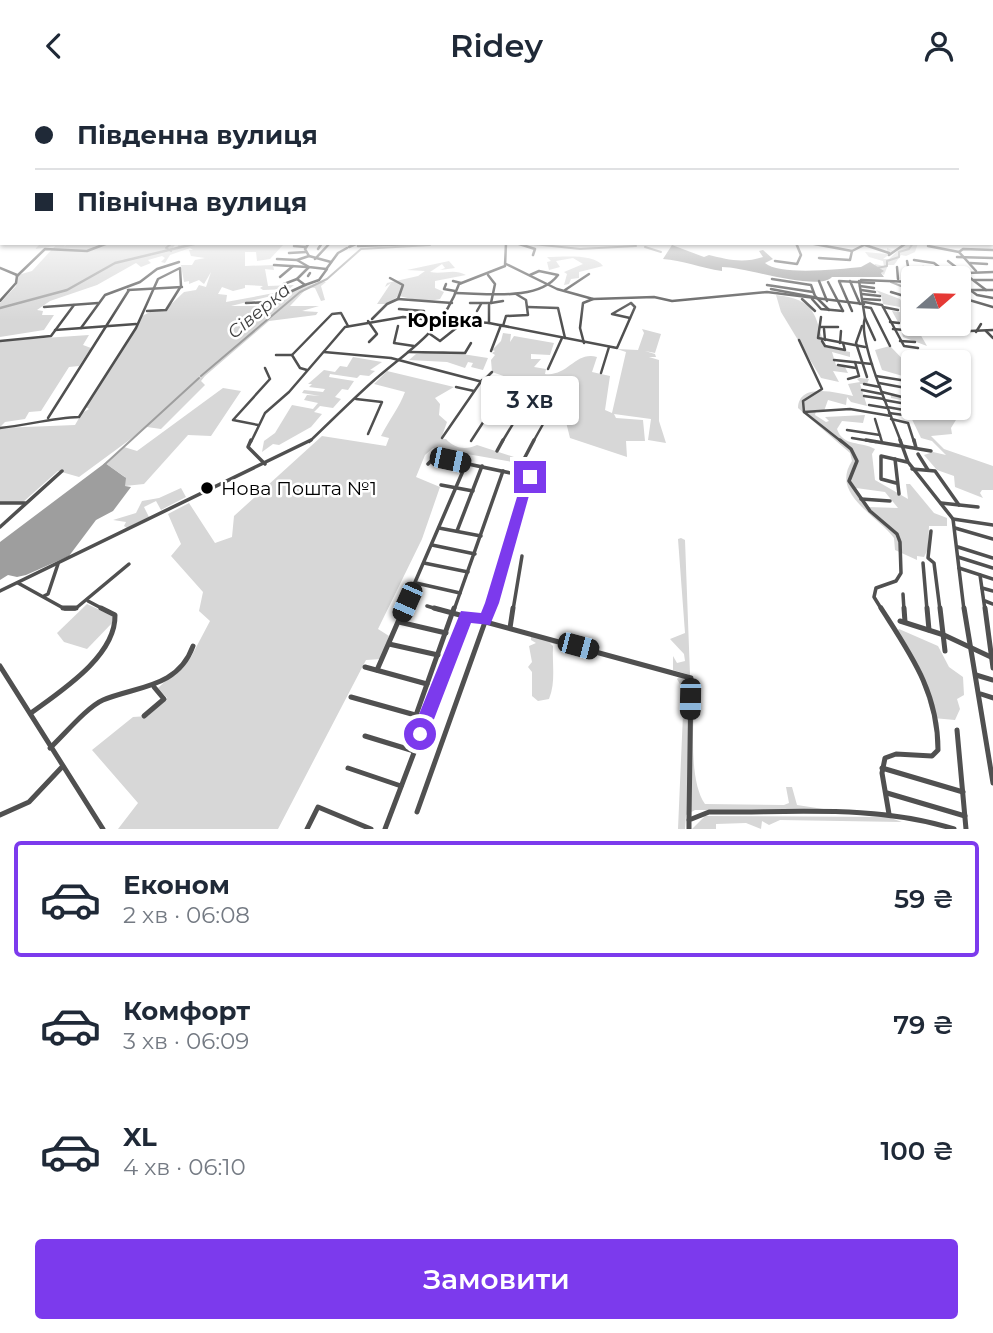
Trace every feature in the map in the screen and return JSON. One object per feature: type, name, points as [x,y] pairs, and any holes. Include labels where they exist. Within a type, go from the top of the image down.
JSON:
[{"type":"street","points":[[0,301],[16,283],[17,276],[44,250]]},
{"type":"street","points":[[315,259],[324,250]]},
{"type":"street","points":[[246,303],[268,302],[319,279],[342,250]]},
{"type":"street","points":[[505,266],[506,250]]},
{"type":"street","points":[[533,254],[535,250]]},
{"type":"street","points":[[775,261],[797,264],[797,259],[802,255],[800,250]]},
{"type":"street","points":[[819,258],[850,260],[852,251],[849,250]]},
{"type":"street","points":[[943,250],[992,259]]},
{"type":"street","points":[[959,255],[962,250]]},
{"type":"street","points":[[289,253],[306,252],[315,259],[331,262]]},
{"type":"street","points":[[959,255],[976,271]]},
{"type":"street","points":[[277,259],[297,260],[309,256]]},
{"type":"street","points":[[297,260],[306,266]]},
{"type":"street","points":[[914,260],[937,266]]},
{"type":"street","points":[[906,261],[907,266]]},
{"type":"street","points":[[948,261],[954,266]]},
{"type":"street","points":[[81,328],[105,295],[140,282],[157,269],[179,262]]},
{"type":"street","points":[[968,263],[987,264]]},
{"type":"street","points":[[274,271],[276,265],[327,269]]},
{"type":"street","points":[[280,277],[293,266]]},
{"type":"street","points":[[284,284],[297,279],[306,266]]},
{"type":"street","points":[[453,282],[461,283],[488,275],[505,266],[549,285],[593,299],[656,297],[672,301],[771,291],[849,303],[901,280]]},
{"type":"street","points":[[897,267],[898,279]]},
{"type":"street","points":[[0,268],[17,276]]},
{"type":"street","points":[[0,428],[79,417],[141,316],[156,289],[158,279],[162,274],[180,268],[182,287],[166,310],[147,311]]},
{"type":"street","points":[[446,284],[444,290],[455,292],[517,294],[549,285],[557,274],[539,271],[530,275]]},
{"type":"street","points":[[971,271],[993,271]]},
{"type":"street","points":[[300,274],[309,275]]},
{"type":"street","points":[[564,290],[589,274]]},
{"type":"street","points":[[488,275],[495,284],[489,323]]},
{"type":"street","points":[[390,278],[403,285],[398,299]]},
{"type":"street","points":[[297,279],[306,285]]},
{"type":"street","points":[[772,279],[811,285],[818,299],[829,310]]},
{"type":"street","points":[[973,280],[993,279]]},
{"type":"street","points":[[973,280],[986,290]]},
{"type":"street","points":[[819,281],[827,301]]},
{"type":"street","points":[[850,281],[839,281],[852,311]]},
{"type":"street","points":[[850,281],[872,308],[890,346]]},
{"type":"street","points":[[850,281],[862,296],[883,307],[898,310]]},
{"type":"street","points":[[811,299],[821,309],[843,311],[828,282]]},
{"type":"street","points":[[0,591],[308,443],[397,360],[430,334],[443,320],[461,283]]},
{"type":"street","points":[[813,292],[767,285],[771,291],[818,299]]},
{"type":"street","points":[[120,290],[182,287]]},
{"type":"street","points":[[862,296],[874,287],[862,296]]},
{"type":"street","points":[[971,290],[993,289]]},
{"type":"street","points":[[47,420],[129,290]]},
{"type":"street","points":[[971,291],[977,295],[993,298]]},
{"type":"street","points":[[891,292],[901,296]]},
{"type":"street","points":[[491,351],[506,316],[526,317],[526,300],[517,294]]},
{"type":"street","points":[[862,296],[880,298]]},
{"type":"street","points":[[862,296],[865,318],[875,339]]},
{"type":"street","points":[[800,297],[815,311]]},
{"type":"street","points":[[369,321],[387,304],[398,299],[452,303]]},
{"type":"street","points":[[584,343],[580,328],[583,303],[593,299]]},
{"type":"street","points":[[265,464],[248,447],[264,415],[348,326],[369,321],[422,317],[489,323],[617,348],[635,307],[627,299]]},
{"type":"street","points":[[470,303],[490,304],[503,301]]},
{"type":"street","points":[[971,301],[993,307]]},
{"type":"street","points":[[44,307],[98,303]]},
{"type":"street","points":[[631,303],[612,314],[631,318]]},
{"type":"street","points":[[477,311],[481,304]]},
{"type":"street","points":[[0,341],[48,337],[74,305]]},
{"type":"street","points":[[528,307],[558,308],[564,339],[548,369]]},
{"type":"street","points":[[883,307],[904,347],[918,348]]},
{"type":"street","points":[[399,310],[424,310],[422,317]]},
{"type":"street","points":[[141,316],[154,311]]},
{"type":"street","points":[[276,355],[292,355],[332,314],[341,313],[348,326]]},
{"type":"street","points":[[821,317],[822,339]]},
{"type":"street","points":[[396,318],[398,325],[394,343],[414,346]]},
{"type":"street","points":[[865,318],[855,335],[867,377]]},
{"type":"street","points":[[369,321],[377,334],[369,342]]},
{"type":"street","points":[[430,334],[440,341],[464,321]]},
{"type":"street","points":[[890,322],[899,323]]},
{"type":"street","points":[[55,330],[136,324]]},
{"type":"street","points":[[976,332],[981,324]]},
{"type":"street","points":[[862,326],[866,347],[903,452],[912,468],[953,519],[969,646],[981,694],[993,780]]},
{"type":"street","points":[[838,327],[817,331],[825,346],[845,350],[841,331]]},
{"type":"street","points":[[893,329],[901,330]]},
{"type":"street","points":[[971,331],[993,330]]},
{"type":"street","points":[[986,331],[993,338]]},
{"type":"street","points":[[822,339],[866,347]]},
{"type":"street","points":[[799,340],[821,383],[821,392],[803,401],[804,412],[854,455],[857,461],[849,481],[870,512],[897,534],[901,573],[896,581],[876,589],[874,597],[923,674],[933,704],[939,739],[938,750],[932,756],[896,754],[885,758],[889,814]]},
{"type":"street","points":[[900,341],[915,342]]},
{"type":"street","points":[[408,352],[423,355],[465,353],[471,343]]},
{"type":"street","points":[[600,373],[609,347]]},
{"type":"street","points":[[323,352],[355,353],[397,360],[483,380],[563,404]]},
{"type":"street","points":[[292,355],[300,368],[307,370]]},
{"type":"street","points":[[834,360],[872,364]]},
{"type":"street","points":[[848,379],[859,376],[855,362]]},
{"type":"street","points":[[838,365],[856,368]]},
{"type":"street","points":[[258,425],[233,420],[270,379],[265,368]]},
{"type":"street","points":[[442,438],[474,391],[492,372]]},
{"type":"street","points":[[889,373],[890,378]]},
{"type":"street","points":[[864,384],[890,378],[901,380]]},
{"type":"street","points":[[878,381],[901,388]]},
{"type":"street","points":[[456,387],[474,391]]},
{"type":"street","points":[[471,441],[506,387]]},
{"type":"street","points":[[862,390],[901,397]]},
{"type":"street","points":[[497,451],[531,394]]},
{"type":"street","points":[[864,396],[901,403]]},
{"type":"street","points":[[354,400],[382,402],[368,433]]},
{"type":"street","points":[[524,459],[556,401]]},
{"type":"street","points":[[869,405],[908,423],[916,448]]},
{"type":"street","points":[[804,412],[850,409],[901,413]]},
{"type":"street","points":[[875,419],[882,442]]},
{"type":"street","points":[[857,424],[859,432]]},
{"type":"street","points":[[847,430],[880,435]]},
{"type":"street","points":[[852,438],[931,451]]},
{"type":"street","points":[[918,454],[928,470]]},
{"type":"street","points":[[896,483],[881,479],[881,456],[908,462]]},
{"type":"street","points":[[417,812],[485,620],[526,487],[531,488],[534,478],[435,457],[428,464]]},
{"type":"street","points":[[895,459],[899,494]]},
{"type":"street","points":[[377,670],[466,464]]},
{"type":"street","points":[[457,531],[482,466]]},
{"type":"street","points":[[912,468],[935,471],[959,505]]},
{"type":"street","points":[[0,527],[62,471]]},
{"type":"street","points":[[416,715],[503,471]]},
{"type":"street","points":[[441,485],[473,491]]},
{"type":"street","points":[[861,499],[890,501]]},
{"type":"street","points":[[0,503],[25,503]]},
{"type":"street","points":[[939,503],[978,506]]},
{"type":"street","points":[[953,519],[993,525]]},
{"type":"street","points":[[439,528],[481,535]]},
{"type":"street","points":[[954,528],[993,539]]},
{"type":"street","points":[[931,531],[931,552],[928,558],[934,563],[946,651]]},
{"type":"street","points":[[432,545],[475,554]]},
{"type":"street","points":[[957,547],[993,558]]},
{"type":"street","points":[[510,628],[522,556]]},
{"type":"street","points":[[958,557],[993,568]]},
{"type":"street","points":[[424,563],[468,572]]},
{"type":"street","points":[[923,563],[929,630]]},
{"type":"street","points":[[44,596],[48,594],[58,564]]},
{"type":"street","points":[[16,583],[67,610],[78,608],[88,601],[129,564]]},
{"type":"street","points":[[959,568],[993,579]]},
{"type":"street","points":[[980,575],[991,629],[993,668]]},
{"type":"street","points":[[416,583],[460,593]]},
{"type":"street","points":[[982,588],[993,591]]},
{"type":"street","points":[[903,594],[902,621],[944,635],[992,657]]},
{"type":"street","points":[[31,713],[92,662],[114,629],[115,615],[88,601]]},
{"type":"street","points":[[985,601],[993,604]]},
{"type":"street","points":[[427,606],[691,678],[689,829]]},
{"type":"street","points":[[986,614],[993,617]]},
{"type":"street","points":[[385,829],[466,615]]},
{"type":"street","points":[[398,622],[446,633]]},
{"type":"street","points":[[389,644],[438,655]]},
{"type":"street","points":[[50,748],[105,699],[154,687],[189,657],[193,646]]},
{"type":"street","points":[[365,667],[428,684]]},
{"type":"street","points":[[1,669],[103,829]]},
{"type":"street","points":[[976,675],[993,680]]},
{"type":"street","points":[[144,716],[164,699],[154,687]]},
{"type":"street","points":[[981,694],[993,698]]},
{"type":"street","points":[[351,697],[426,718]]},
{"type":"street","points":[[957,730],[966,829]]},
{"type":"street","points":[[365,736],[414,751]]},
{"type":"street","points":[[0,815],[29,802],[62,767]]},
{"type":"street","points":[[348,768],[401,786]]},
{"type":"street","points":[[884,768],[963,792]]},
{"type":"street","points":[[888,793],[965,816]]},
{"type":"street","points":[[307,829],[318,807],[371,829]]},
{"type":"street","points":[[689,820],[709,812],[889,814],[919,818],[954,829]]},
{"type":"shaded area","points":[[51,250],[183,250],[170,255],[165,263],[161,262],[165,258],[162,256],[148,260],[151,263],[141,267],[136,263],[97,285],[50,301],[37,310],[43,311],[42,315],[54,315],[44,330],[0,337],[0,303],[16,286],[18,275],[32,271]]},
{"type":"shaded area","points":[[189,250],[278,250],[270,259],[257,261],[256,252],[245,252],[245,266],[273,265],[274,270],[265,269],[268,286],[294,285],[289,289],[263,290],[260,288],[263,286],[245,285],[245,288],[233,291],[222,287],[218,294],[227,295],[226,302],[274,293],[275,295],[231,306],[275,306],[291,291],[323,281],[326,282],[321,286],[325,300],[321,301],[315,288],[308,287],[290,306],[319,306],[302,311],[318,312],[316,315],[269,321],[205,376],[201,381],[205,385],[161,429],[147,427],[79,477],[58,471],[22,503],[0,502],[0,428],[75,425],[82,413],[89,409],[86,407],[142,316],[152,311],[164,311],[184,292],[196,290],[199,285],[206,287],[211,272],[204,284],[199,280],[189,284],[189,281],[184,282],[181,265],[192,265],[195,260],[205,258],[191,256]]},
{"type":"shaded area","points":[[669,250],[687,250],[704,257],[709,255],[741,260],[763,257],[759,251],[763,250],[773,259],[765,263],[773,267],[811,271],[861,267],[870,262],[884,271],[881,273],[884,277],[832,277],[812,282],[733,268],[722,267],[722,271],[663,259]]},
{"type":"shaded area","points":[[887,250],[894,251],[883,259],[889,259],[898,250],[916,250],[906,256],[901,255],[894,265],[888,265],[884,275],[881,273],[883,271],[874,266],[884,266],[883,261],[869,257],[865,252],[887,254]]},
{"type":"shaded area","points":[[547,257],[585,257],[603,266],[579,272],[579,278],[571,279],[569,284],[564,285],[567,274],[564,272],[583,264],[573,258],[556,261],[560,267],[549,270],[547,262],[551,261]]},
{"type":"shaded area","points":[[449,261],[455,268],[440,270],[445,268],[442,264],[430,272],[457,272],[466,275],[435,281],[435,288],[444,292],[440,299],[425,302],[399,296],[387,304],[377,304],[391,283],[385,287],[387,283],[418,276],[425,271],[407,270]]},
{"type":"shaded area","points":[[876,290],[900,299],[901,322],[892,311],[900,312],[900,307],[883,304],[881,295]]},
{"type":"shaded area","points":[[776,295],[799,301],[812,310],[825,347],[850,352],[850,357],[832,352],[836,365],[845,367],[848,373],[833,371],[839,382],[821,378],[781,312]]},
{"type":"shaded area","points":[[642,329],[661,334],[655,353],[645,351],[655,354],[656,357],[649,357],[659,360],[659,421],[666,443],[648,440],[651,419],[614,414],[616,418],[643,420],[645,441],[626,441],[627,457],[570,438],[564,414],[568,407],[566,398],[492,372],[491,360],[495,355],[492,353],[495,351],[492,350],[501,341],[503,333],[511,334],[510,342],[514,336],[554,343],[550,355],[531,354],[531,359],[541,359],[534,367],[546,369],[545,374],[560,372],[589,356],[597,357],[592,372],[610,376],[605,410],[612,413],[626,352],[617,349],[638,350],[644,333]]},
{"type":"shaded area","points":[[89,335],[83,345],[91,348],[79,366],[69,367],[41,411],[29,412],[25,419],[5,422],[0,427],[0,341]]},
{"type":"shaded area","points":[[921,336],[927,346],[903,337]]},
{"type":"shaded area","points":[[890,346],[901,357],[901,376],[882,370],[875,350]]},
{"type":"shaded area","points":[[443,351],[488,358],[483,370],[471,367],[473,363],[468,362],[465,368],[447,362],[409,360],[416,354]]},
{"type":"shaded area","points":[[353,357],[382,362],[370,370],[375,371],[369,376],[360,375],[357,378],[330,374],[329,377],[354,381],[348,390],[342,389],[335,397],[341,399],[333,408],[320,406],[314,412],[322,414],[311,427],[279,445],[273,444],[262,452],[264,441],[275,433],[292,405],[313,409],[318,403],[304,400],[307,395],[320,396],[302,393],[304,390],[323,392],[325,389],[309,387],[312,384],[308,384],[324,370],[335,372],[340,366],[347,367]]},
{"type":"shaded area","points":[[387,371],[454,387],[435,398],[440,404],[439,415],[447,422],[441,439],[461,448],[477,445],[523,460],[518,463],[433,448],[425,455],[416,477],[440,487],[422,539],[378,629],[389,636],[381,659],[366,660],[278,829],[118,829],[138,803],[92,750],[133,717],[148,716],[167,698],[158,688],[191,657],[210,621],[199,611],[203,592],[171,556],[181,544],[168,514],[189,503],[215,543],[232,537],[234,516],[322,436],[386,446],[389,438],[381,436],[405,392],[374,384]]},
{"type":"shaded area","points":[[857,379],[869,379],[867,384],[860,384],[867,406],[851,402],[847,397],[846,405],[828,400],[824,411],[816,411],[815,415],[826,422],[829,421],[825,417],[865,415],[863,423],[842,421],[837,429],[844,439],[875,449],[872,454],[875,480],[908,499],[906,484],[910,484],[934,513],[947,518],[947,526],[929,526],[928,549],[924,557],[917,556],[917,560],[895,550],[894,538],[851,494],[847,484],[847,473],[852,461],[850,453],[798,408],[800,400],[812,392],[853,396],[848,384],[860,382]],"holes":[[[856,488],[885,492],[898,508],[868,507]]]},
{"type":"shaded area","points":[[223,388],[241,391],[211,436],[188,435],[144,484],[125,486],[125,477],[105,463],[124,447],[137,451]]},
{"type":"shaded area","points":[[912,420],[956,420],[951,428],[952,434],[931,436],[944,449],[993,466],[993,490],[982,490],[980,493],[983,498],[955,487],[954,476],[937,470],[924,455],[933,452],[946,455],[932,441],[921,438]]},
{"type":"shaded area","points":[[105,463],[126,478],[125,486],[131,487],[113,511],[96,520],[69,556],[26,575],[8,575],[0,580],[0,542]]},
{"type":"shaded area","points":[[181,488],[186,497],[161,510],[156,501],[144,507],[149,517],[127,528],[124,526],[126,522],[113,520],[136,513],[142,501],[159,498]]},
{"type":"shaded area","points":[[678,539],[685,540],[690,675],[673,670],[673,656],[677,663],[685,661],[684,654],[670,639],[685,633]]},
{"type":"shaded area","points":[[87,604],[113,616],[114,621],[87,649],[64,642],[57,633]]},
{"type":"shaded area","points":[[899,629],[938,646],[949,667],[963,677],[964,695],[957,699],[960,709],[955,720],[933,718],[916,662],[894,633]]},
{"type":"shaded area","points":[[531,635],[569,647],[550,643],[553,646],[553,673],[549,699],[538,701],[532,696],[532,672],[528,667],[532,662],[529,646],[536,643],[531,640]]},
{"type":"shaded area","points":[[679,677],[696,682],[694,762],[699,793],[705,804],[784,805],[789,803],[786,787],[792,787],[797,805],[830,810],[695,810],[686,815],[685,829],[678,829],[684,691],[677,679]]},
{"type":"shaded area","points":[[705,816],[888,817],[902,822],[780,820],[769,825],[762,821],[761,829],[746,823],[716,824],[716,829],[692,829]]},
{"type":"waterway","points":[[0,308],[67,290],[115,263],[167,250]]},
{"type":"waterway","name":"Сіверка","points":[[201,376],[300,292],[327,279],[359,250]]},
{"type":"waterway","name":"Сіверка","points":[[656,250],[661,252]]},
{"type":"waterway","name":"Сіверка","points":[[877,268],[887,266],[887,261],[899,257],[899,252],[904,250]]},
{"type":"waterway","points":[[891,282],[901,286]]},
{"type":"waterway","name":"Сіверка","points":[[104,465],[199,378]]},
{"type":"place","name":"Нова Пошта №1","points":[[207,488]]},
{"type":"district","name":"Юрівка","points":[[445,320]]},
{"type":"route","points":[[420,734],[466,615],[485,620],[526,487],[531,488],[534,478],[530,477]]}]
